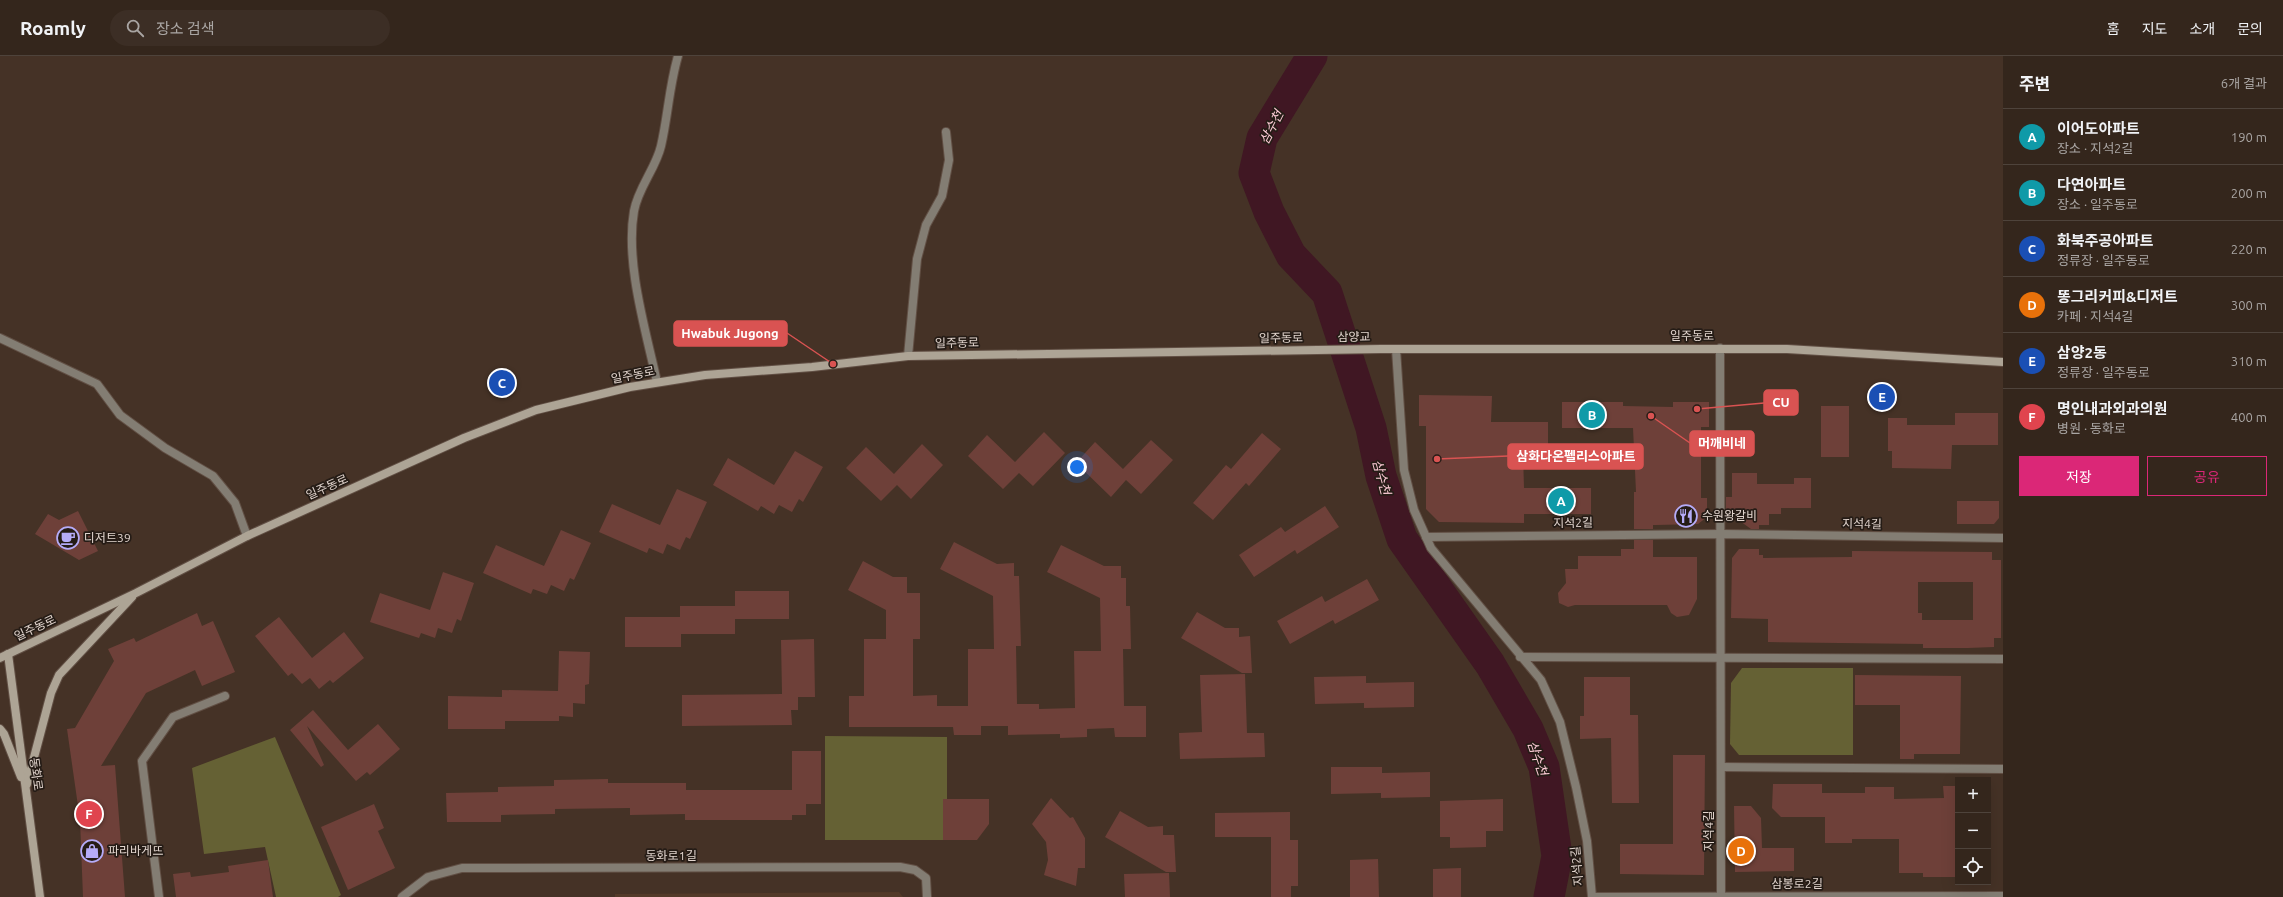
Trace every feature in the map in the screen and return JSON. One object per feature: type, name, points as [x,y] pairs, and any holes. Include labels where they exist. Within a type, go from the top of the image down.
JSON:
[{"type":"main road","name":"일주동로","points":[[0,658],[136,593],[247,536],[464,438],[536,410],[630,387],[705,375],[812,367],[908,356],[1326,349]]},
{"type":"main road","name":"삼양교","points":[[1326,349],[1382,349]]},
{"type":"main road","name":"일주동로","points":[[1382,349],[1787,349],[2003,362]]},
{"type":"main road","points":[[26,788],[51,693],[59,675],[136,593]]},
{"type":"main road","name":"동화로","points":[[8,654],[40,897]]},
{"type":"main road","points":[[0,729],[4,734],[26,788]]},
{"type":"street","points":[[657,382],[640,303],[632,245],[634,210],[661,146],[670,82],[678,56]]},
{"type":"street","points":[[908,356],[917,258],[926,225],[942,196],[949,160],[946,132]]},
{"type":"street","points":[[0,338],[97,384],[120,415],[165,448],[213,476],[234,503],[247,536]]},
{"type":"street","name":"지석4길","points":[[1720,348],[1722,896]]},
{"type":"street","name":"지석2길","points":[[1396,349],[1404,470],[1414,510],[1431,548],[1520,657],[1541,680],[1560,722],[1587,841],[1592,897]]},
{"type":"street","name":"지석4길","points":[[1721,534],[2003,538]]},
{"type":"street","name":"지석2길","points":[[1426,537],[1721,534]]},
{"type":"street","points":[[1520,657],[2003,659]]},
{"type":"street","points":[[159,897],[142,761],[173,717],[225,696]]},
{"type":"street","points":[[1721,767],[2003,768]]},
{"type":"street","name":"동화로1길","points":[[402,897],[428,877],[462,868],[900,867],[915,870],[926,878],[926,897]]},
{"type":"street","name":"삼봉로2길","points":[[1592,897],[2003,896]]},
{"type":"shaded area","points":[[1742,668],[1853,668],[1853,755],[1739,755],[1730,744],[1731,683]]},
{"type":"shaded area","points":[[825,736],[947,737],[947,840],[825,840]]},
{"type":"shaded area","points":[[275,737],[341,895],[338,897],[276,897],[265,847],[204,854],[192,768]]},
{"type":"shaded area","points":[[899,892],[903,897],[615,897],[615,894]]},
{"type":"building","points":[[1419,395],[1492,396],[1491,422],[1548,422],[1548,453],[1523,453],[1524,488],[1591,488],[1591,514],[1524,514],[1524,523],[1439,522],[1426,509],[1426,426],[1419,426]]},
{"type":"building","points":[[1562,402],[1623,402],[1623,406],[1673,407],[1673,402],[1709,402],[1709,427],[1701,427],[1701,498],[1707,498],[1707,517],[1698,524],[1653,525],[1653,529],[1634,529],[1634,492],[1636,492],[1633,428],[1562,428]]},
{"type":"building","points":[[1821,406],[1849,406],[1849,457],[1821,457]]},
{"type":"building","points":[[1955,413],[1998,413],[1998,445],[1952,445],[1951,469],[1892,468],[1892,451],[1888,451],[1888,418],[1907,418],[1907,425],[1955,425]]},
{"type":"building","points":[[1044,432],[1065,453],[1033,486],[1019,473],[1003,489],[968,456],[987,435],[1015,462]]},
{"type":"building","points":[[1262,433],[1281,449],[1249,486],[1246,483],[1213,520],[1193,503],[1226,465],[1231,469]]},
{"type":"building","points":[[1151,440],[1173,460],[1141,494],[1126,480],[1111,497],[1076,463],[1095,442],[1123,469]]},
{"type":"building","points":[[922,444],[943,465],[911,499],[897,485],[881,501],[846,468],[866,447],[894,474]]},
{"type":"building","points":[[795,451],[823,467],[803,502],[799,499],[792,512],[779,505],[774,514],[761,506],[758,511],[713,485],[728,458],[774,485]]},
{"type":"building","points":[[1732,473],[1757,473],[1757,484],[1794,484],[1794,478],[1811,478],[1811,508],[1781,508],[1781,514],[1769,514],[1769,525],[1759,525],[1759,529],[1751,529],[1726,511],[1726,497],[1732,497]]},
{"type":"building","points":[[677,489],[707,502],[690,539],[686,537],[680,550],[667,544],[663,554],[649,548],[647,553],[599,532],[612,504],[660,525]]},
{"type":"building","points":[[1957,501],[1999,501],[1999,518],[1994,524],[1957,524]]},
{"type":"building","points":[[1325,506],[1339,527],[1297,554],[1295,550],[1254,577],[1239,555],[1281,527],[1285,532]]},
{"type":"building","points":[[78,511],[98,551],[79,560],[35,534],[48,514],[59,520]]},
{"type":"building","points":[[561,530],[591,543],[574,580],[570,578],[564,591],[551,585],[547,594],[533,589],[531,594],[483,573],[496,545],[544,566]]},
{"type":"building","points":[[1634,540],[1653,540],[1653,557],[1697,557],[1697,599],[1689,615],[1677,617],[1671,613],[1667,605],[1575,605],[1568,607],[1559,603],[1558,593],[1566,583],[1565,569],[1578,569],[1578,556],[1621,556],[1621,549],[1634,549]]},
{"type":"building","points":[[954,542],[997,564],[1014,563],[1014,576],[1019,576],[1021,646],[1016,646],[1017,704],[1039,704],[1039,709],[1075,708],[1074,651],[1101,651],[1100,598],[1047,572],[1061,545],[1104,566],[1121,566],[1121,578],[1126,578],[1126,606],[1130,606],[1131,649],[1123,649],[1124,706],[1146,706],[1146,737],[1115,737],[1114,728],[1087,729],[1087,737],[1060,738],[1060,734],[1008,735],[1008,726],[981,726],[981,735],[954,735],[953,727],[849,727],[849,696],[864,696],[864,639],[886,639],[886,610],[848,590],[863,561],[893,577],[907,577],[907,593],[920,593],[920,639],[913,639],[913,696],[937,695],[937,706],[968,706],[968,649],[994,649],[993,596],[940,569]]},
{"type":"building","points":[[1739,549],[1759,549],[1759,555],[1763,555],[1763,558],[1852,557],[1852,551],[1992,552],[1992,560],[2001,560],[2001,638],[1994,638],[1994,647],[1968,648],[1923,648],[1923,644],[1768,642],[1768,619],[1731,618],[1732,558]],"holes":[[[1918,582],[1973,582],[1973,620],[1922,620],[1922,613],[1918,613]]]},
{"type":"building","points":[[443,572],[474,583],[461,621],[457,619],[452,633],[438,628],[435,638],[421,633],[419,638],[370,622],[380,593],[430,610]]},
{"type":"building","points":[[1367,579],[1379,600],[1335,624],[1333,620],[1290,644],[1277,621],[1322,596],[1325,602]]},
{"type":"building","points":[[735,591],[789,591],[789,619],[735,619],[735,634],[681,634],[681,647],[625,647],[625,617],[680,617],[680,606],[735,606]]},
{"type":"building","points":[[1197,612],[1225,628],[1239,628],[1239,637],[1250,636],[1252,673],[1242,673],[1181,638]]},
{"type":"building","points":[[197,613],[202,626],[213,621],[235,672],[202,686],[195,670],[146,693],[101,766],[115,765],[125,897],[83,897],[80,820],[67,729],[75,728],[114,661],[108,649],[134,638],[136,642]]},
{"type":"building","points":[[279,617],[312,658],[344,632],[364,658],[333,683],[330,680],[319,689],[310,678],[302,684],[292,673],[288,676],[255,636]]},
{"type":"building","points":[[814,639],[815,697],[798,697],[798,710],[791,710],[792,725],[682,726],[682,695],[782,694],[781,640]]},
{"type":"building","points":[[559,651],[590,652],[589,684],[585,685],[585,704],[573,703],[573,717],[559,716],[559,721],[505,721],[505,729],[448,729],[448,696],[502,697],[502,690],[558,691]]},
{"type":"building","points":[[1245,674],[1247,733],[1264,733],[1265,757],[1180,759],[1179,733],[1202,732],[1200,675]]},
{"type":"building","points":[[1855,675],[1961,676],[1960,754],[1914,754],[1914,759],[1900,759],[1900,705],[1855,705]]},
{"type":"building","points":[[1366,676],[1366,683],[1414,682],[1414,707],[1364,708],[1364,703],[1315,704],[1314,677]]},
{"type":"building","points":[[1584,677],[1630,677],[1630,715],[1638,715],[1639,803],[1612,803],[1611,738],[1580,739],[1580,716],[1584,716]]},
{"type":"building","points":[[313,710],[348,750],[378,724],[400,749],[370,775],[367,772],[356,781],[307,726],[324,765],[321,767],[290,730]]},
{"type":"building","points":[[792,751],[821,751],[821,804],[806,804],[806,815],[792,815],[792,820],[685,820],[685,814],[630,815],[630,808],[555,809],[555,814],[501,815],[501,822],[447,822],[446,793],[498,792],[498,787],[554,786],[554,780],[608,779],[608,783],[686,783],[686,790],[792,790]]},
{"type":"building","points":[[1673,755],[1705,755],[1704,875],[1620,874],[1620,844],[1673,844]]},
{"type":"building","points":[[1331,767],[1382,767],[1382,773],[1430,772],[1430,797],[1381,798],[1381,793],[1331,794]]},
{"type":"building","points":[[1773,784],[1822,784],[1822,793],[1865,793],[1865,787],[1894,787],[1894,799],[1944,798],[1943,786],[1955,786],[1955,877],[1923,877],[1923,873],[1899,873],[1899,839],[1852,839],[1852,843],[1825,843],[1825,817],[1781,817],[1772,808]]},
{"type":"building","points":[[1051,798],[1070,818],[1073,817],[1085,838],[1085,868],[1078,868],[1076,886],[1044,875],[1048,860],[1046,842],[1032,824]]},
{"type":"building","points":[[943,799],[989,799],[989,824],[977,840],[943,840]]},
{"type":"building","points":[[1503,799],[1503,831],[1486,831],[1486,847],[1450,848],[1450,837],[1440,837],[1440,801]]},
{"type":"building","points":[[374,804],[384,828],[378,831],[395,868],[348,890],[321,827]]},
{"type":"building","points":[[1734,806],[1751,806],[1761,818],[1762,848],[1794,848],[1794,871],[1735,872]]},
{"type":"building","points":[[1120,811],[1148,827],[1163,826],[1163,835],[1174,835],[1176,872],[1166,872],[1105,837]]},
{"type":"building","points":[[1290,812],[1290,840],[1298,840],[1298,886],[1291,886],[1291,897],[1271,897],[1271,837],[1215,837],[1215,813]]},
{"type":"building","points":[[1378,859],[1379,897],[1350,897],[1350,860]]},
{"type":"building","points":[[268,860],[273,897],[176,897],[173,874],[190,872],[191,877],[229,872],[228,866]]},
{"type":"building","points":[[1461,868],[1461,897],[1433,897],[1433,869]]},
{"type":"building","points":[[1169,873],[1170,897],[1125,897],[1124,874]]},
{"type":"waterway","name":"삼수천","points":[[1312,56],[1262,138],[1254,173],[1269,212],[1291,255],[1327,293],[1371,428],[1381,476],[1402,539],[1490,664],[1528,729],[1544,767],[1557,856],[1549,897]]},
{"type":"place","name":"Hwabuk Jugong","points":[[833,364]]},
{"type":"place","name":"화북주공아파트","points":[[502,383]]},
{"type":"place","name":"삼양2동","points":[[1882,397]]},
{"type":"place","name":"CU","points":[[1697,409]]},
{"type":"place","name":"다연아파트","points":[[1592,415]]},
{"type":"place","name":"머깨비네","points":[[1651,416]]},
{"type":"place","name":"삼화다온펠리스아파트","points":[[1437,459]]},
{"type":"place","name":"이어도아파트","points":[[1561,501]]},
{"type":"place","name":"수원왕갈비","points":[[1686,516]]},
{"type":"place","name":"디저트39","points":[[68,538]]},
{"type":"place","name":"명인내과외과의원","points":[[89,814]]},
{"type":"place","name":"파리바게뜨","points":[[92,851]]},
{"type":"place","name":"똥그리커피&디저트","points":[[1741,851]]}]
